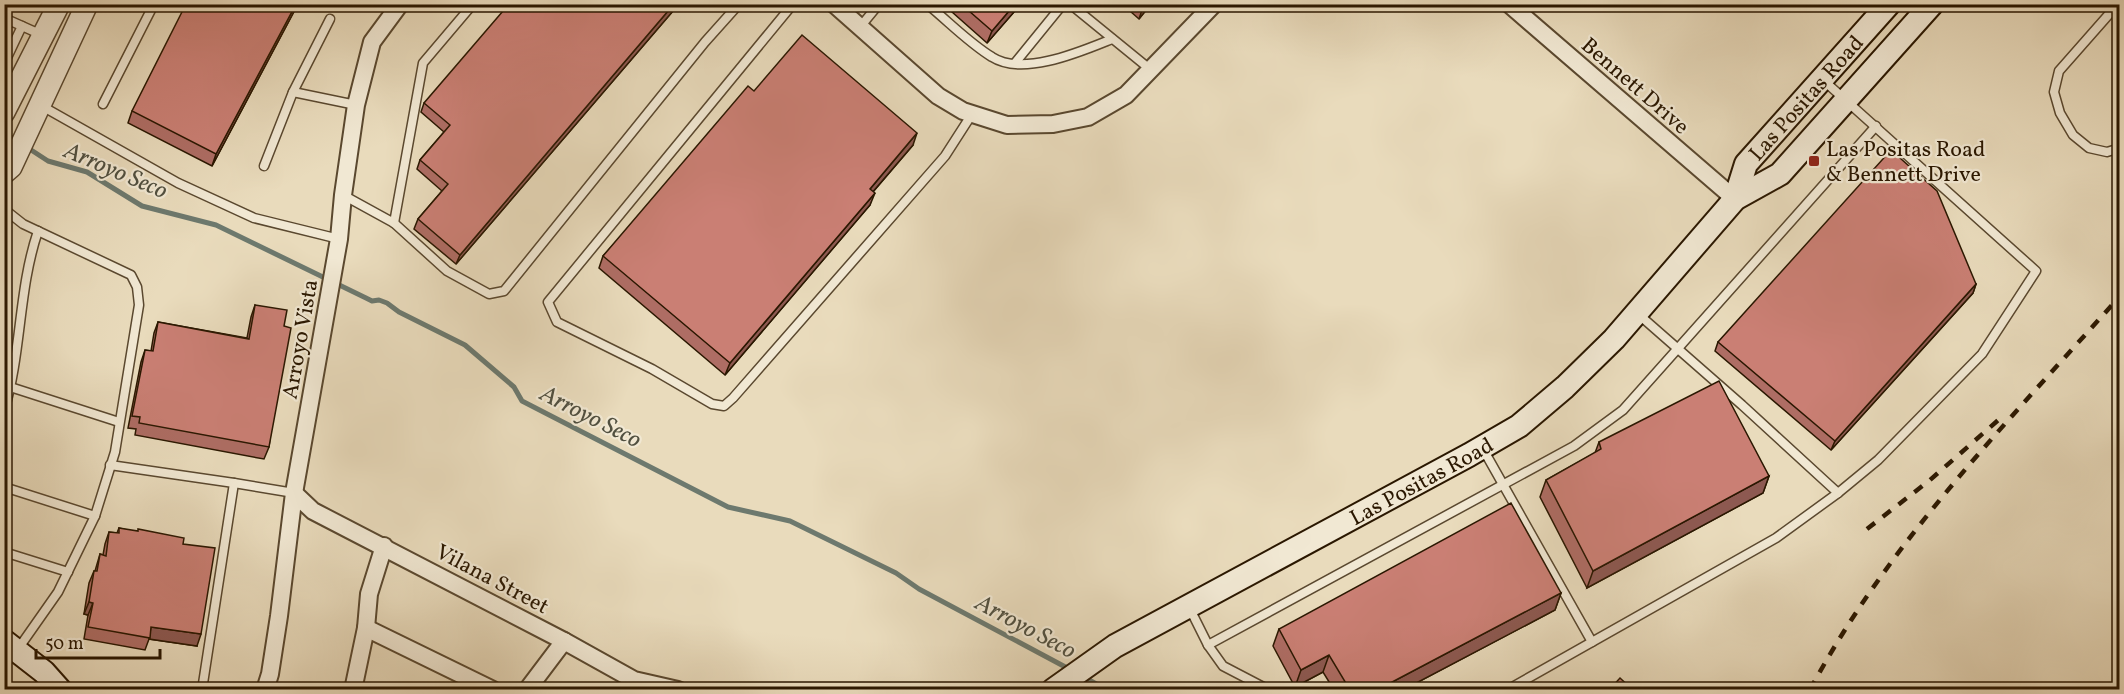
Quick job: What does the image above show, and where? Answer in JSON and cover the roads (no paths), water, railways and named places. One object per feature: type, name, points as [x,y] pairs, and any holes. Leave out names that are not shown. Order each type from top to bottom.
[{"type":"main road","name":"Las Positas Road","points":[[1735,199],[1746,164],[1889,4]]},
{"type":"main road","name":"Las Positas Road","points":[[1053,690],[1115,646],[1519,426],[1565,387],[1614,339],[1735,199],[1780,174],[1932,4]]},
{"type":"main road","points":[[11,646],[44,672],[60,690]]},
{"type":"street","points":[[7,107],[59,4]]},
{"type":"street","points":[[8,170],[87,4]]},
{"type":"street","name":"Arroyo Vista","points":[[265,690],[270,674],[279,616],[294,493],[339,239],[356,105],[372,42],[400,4]]},
{"type":"street","points":[[834,4],[938,96],[963,111],[1007,125],[1053,124],[1088,117],[1126,95],[1214,4]]},
{"type":"street","name":"Bennett Drive","points":[[1509,4],[1735,199]]},
{"type":"street","name":"Vilana Street","points":[[294,493],[313,511],[564,641],[630,685],[678,690]]},
{"type":"street","points":[[353,690],[366,628],[369,594],[384,546]]},
{"type":"street","points":[[366,628],[493,690]]},
{"type":"street","points":[[527,690],[564,641]]},
{"type":"lane","points":[[103,104],[154,4]]},
{"type":"lane","points":[[394,224],[423,63],[473,4]]},
{"type":"lane","points":[[343,195],[394,224],[447,271],[489,294],[504,291],[705,42],[739,4]]},
{"type":"lane","points":[[794,4],[548,302],[557,322],[652,369],[712,404],[724,406],[734,398],[945,156],[972,114]]},
{"type":"lane","points":[[860,27],[879,4]]},
{"type":"lane","points":[[927,4],[994,59],[1015,63],[1063,59],[1112,39]]},
{"type":"lane","points":[[1015,63],[1063,4]]},
{"type":"lane","points":[[1070,4],[1150,70]]},
{"type":"lane","points":[[2118,4],[2059,71],[2054,92],[2060,113],[2073,135],[2089,148],[2107,152],[2120,148]]},
{"type":"lane","points":[[4,18],[43,35]]},
{"type":"lane","points":[[264,166],[293,92],[330,19]]},
{"type":"lane","points":[[4,64],[22,26]]},
{"type":"lane","points":[[1507,690],[1776,538],[1838,493],[1878,460],[1982,354],[2036,271],[1822,79]]},
{"type":"lane","points":[[293,92],[356,105]]},
{"type":"lane","points":[[38,108],[178,183],[254,218],[339,239]]},
{"type":"lane","points":[[1208,645],[1574,446],[1623,410],[1876,126]]},
{"type":"lane","points":[[4,209],[23,224],[131,275],[137,286],[139,305],[111,465],[95,516],[58,592],[11,646]]},
{"type":"lane","points":[[4,411],[28,259],[38,231]]},
{"type":"lane","points":[[1636,313],[1742,405],[1838,493]]},
{"type":"lane","points":[[8,386],[119,422]]},
{"type":"lane","points":[[1483,447],[1592,642]]},
{"type":"lane","points":[[111,465],[294,493]]},
{"type":"lane","points":[[202,690],[234,483]]},
{"type":"lane","points":[[4,487],[95,516]]},
{"type":"lane","points":[[4,552],[68,572]]},
{"type":"lane","points":[[1189,606],[1208,645],[1223,666],[1269,690]]},
{"type":"waterway","name":"Arroyo Seco","points":[[4,133],[17,141]]},
{"type":"waterway","name":"Arroyo Seco","points":[[25,146],[48,161],[87,172],[142,206],[216,225],[372,301],[379,300],[387,303],[399,312],[465,345],[514,387],[522,401],[728,507],[790,521],[896,573],[919,589],[1071,670]]},
{"type":"waterway","name":"Arroyo Seco","points":[[1082,676],[1107,690]]},
{"type":"railway","points":[[1810,690],[1841,635],[1876,583],[1914,533],[1994,436],[2120,296]]},
{"type":"railway","points":[[1867,529],[1930,480],[2004,415]]},
{"type":"railway","points":[[2116,690],[2120,687]]},
{"type":"place","name":"Las Positas Road & Bennett Drive","points":[[1814,161]]}]
